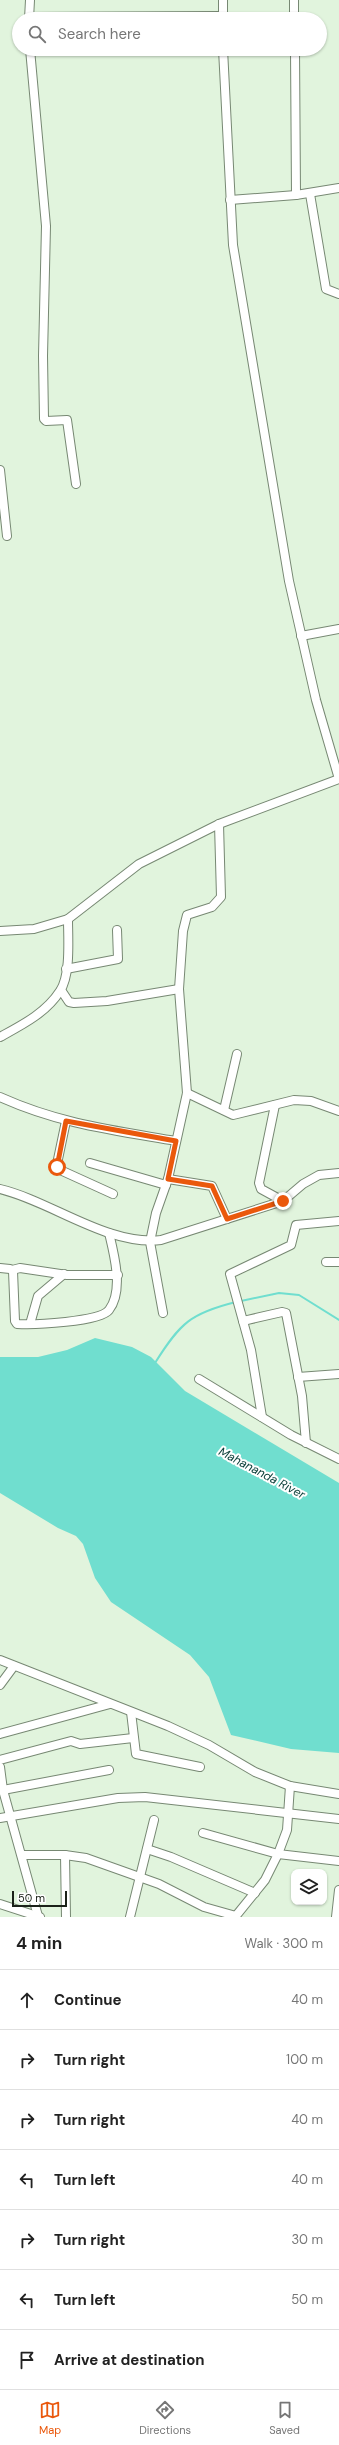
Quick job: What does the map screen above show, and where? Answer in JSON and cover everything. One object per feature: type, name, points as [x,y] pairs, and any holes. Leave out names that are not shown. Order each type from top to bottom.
[{"type":"street","points":[[29,12],[30,0]]},
{"type":"street","points":[[223,0],[223,12]]},
{"type":"street","points":[[294,0],[294,12]]},
{"type":"street","points":[[31,56],[46,226],[43,356],[44,419],[46,421],[67,420],[76,484]]},
{"type":"street","points":[[0,931],[34,929],[68,919],[139,864],[219,824],[339,779],[316,700],[289,581],[234,253],[223,56]]},
{"type":"street","points":[[295,56],[296,195]]},
{"type":"street","points":[[230,200],[310,194],[339,188]]},
{"type":"street","points":[[310,194],[327,290],[339,294]]},
{"type":"street","points":[[0,470],[3,517],[7,536]]},
{"type":"street","points":[[301,636],[339,629]]},
{"type":"street","points":[[163,1313],[150,1242],[167,1182],[187,1093],[179,990],[185,917],[190,913],[212,907],[221,897],[219,824]]},
{"type":"street","points":[[0,1037],[30,1020],[61,990],[66,969],[68,919]]},
{"type":"street","points":[[66,969],[118,959],[117,930]]},
{"type":"street","points":[[61,990],[69,1002],[74,1003],[108,1000],[179,990]]},
{"type":"street","points":[[224,1110],[237,1054]]},
{"type":"street","points":[[187,1093],[224,1110],[238,1114],[294,1100],[304,1100],[339,1110]]},
{"type":"street","points":[[0,1097],[66,1121],[176,1141]]},
{"type":"street","points":[[275,1105],[259,1183],[261,1189],[283,1201]]},
{"type":"street","points":[[66,1121],[57,1164],[58,1170],[113,1194]]},
{"type":"street","points":[[90,1163],[167,1182],[212,1186],[227,1219]]},
{"type":"street","points":[[0,1189],[32,1199],[109,1233],[150,1242],[161,1240],[283,1201],[303,1184],[319,1175],[339,1173]]},
{"type":"street","points":[[262,1418],[251,1350],[233,1290],[230,1273],[292,1245],[295,1225],[339,1221]]},
{"type":"street","points":[[12,1270],[15,1322],[30,1324],[65,1323],[107,1313],[112,1306],[118,1275],[109,1233]]},
{"type":"street","points":[[326,1262],[339,1262]]},
{"type":"street","points":[[0,1268],[12,1270],[20,1268],[64,1274],[118,1275]]},
{"type":"street","points":[[30,1324],[38,1296],[64,1274]]},
{"type":"street","points":[[243,1320],[285,1312],[298,1377],[306,1443]]},
{"type":"street","points":[[298,1377],[339,1374]]},
{"type":"street","points":[[200,1379],[262,1418],[306,1443],[339,1459]]},
{"type":"street","points":[[0,1660],[174,1729],[209,1745],[255,1772],[290,1786],[339,1794]]},
{"type":"street","points":[[0,1685],[14,1666]]},
{"type":"street","points":[[0,1734],[110,1704]]},
{"type":"street","points":[[131,1712],[133,1738],[135,1752],[137,1754],[200,1767]]},
{"type":"street","points":[[0,1760],[71,1741],[80,1744],[133,1738]]},
{"type":"street","points":[[0,1767],[3,1790],[12,1816],[39,1917]]},
{"type":"street","points":[[3,1790],[109,1770]]},
{"type":"street","points":[[22,1855],[65,1854],[86,1858],[141,1876],[190,1901],[235,1916],[266,1880],[278,1854],[287,1830],[286,1815],[290,1786]]},
{"type":"street","points":[[0,1818],[105,1800],[145,1797],[286,1815],[339,1819]]},
{"type":"street","points":[[130,1917],[154,1820]]},
{"type":"street","points":[[203,1833],[278,1854],[339,1862]]},
{"type":"street","points":[[147,1849],[171,1857],[255,1893]]},
{"type":"street","points":[[65,1854],[66,1917]]},
{"type":"street","points":[[336,1917],[339,1890]]},
{"type":"street","points":[[0,1904],[39,1917]]},
{"type":"water","name":"Mahananda River","points":[[95,1338],[132,1347],[151,1357],[185,1391],[339,1483],[339,1753],[291,1749],[231,1735],[209,1677],[190,1655],[111,1602],[95,1578],[83,1544],[76,1536],[58,1528],[0,1493],[0,1357],[38,1357],[67,1350]]},
{"type":"waterway","points":[[241,1301],[279,1293],[299,1295],[339,1320]]},
{"type":"waterway","points":[[155,1363],[172,1338],[188,1322],[208,1311],[236,1302]]},
{"type":"route","points":[[57,1167],[66,1121],[81,1125],[176,1141],[168,1179],[213,1186],[227,1219],[283,1201]]}]
